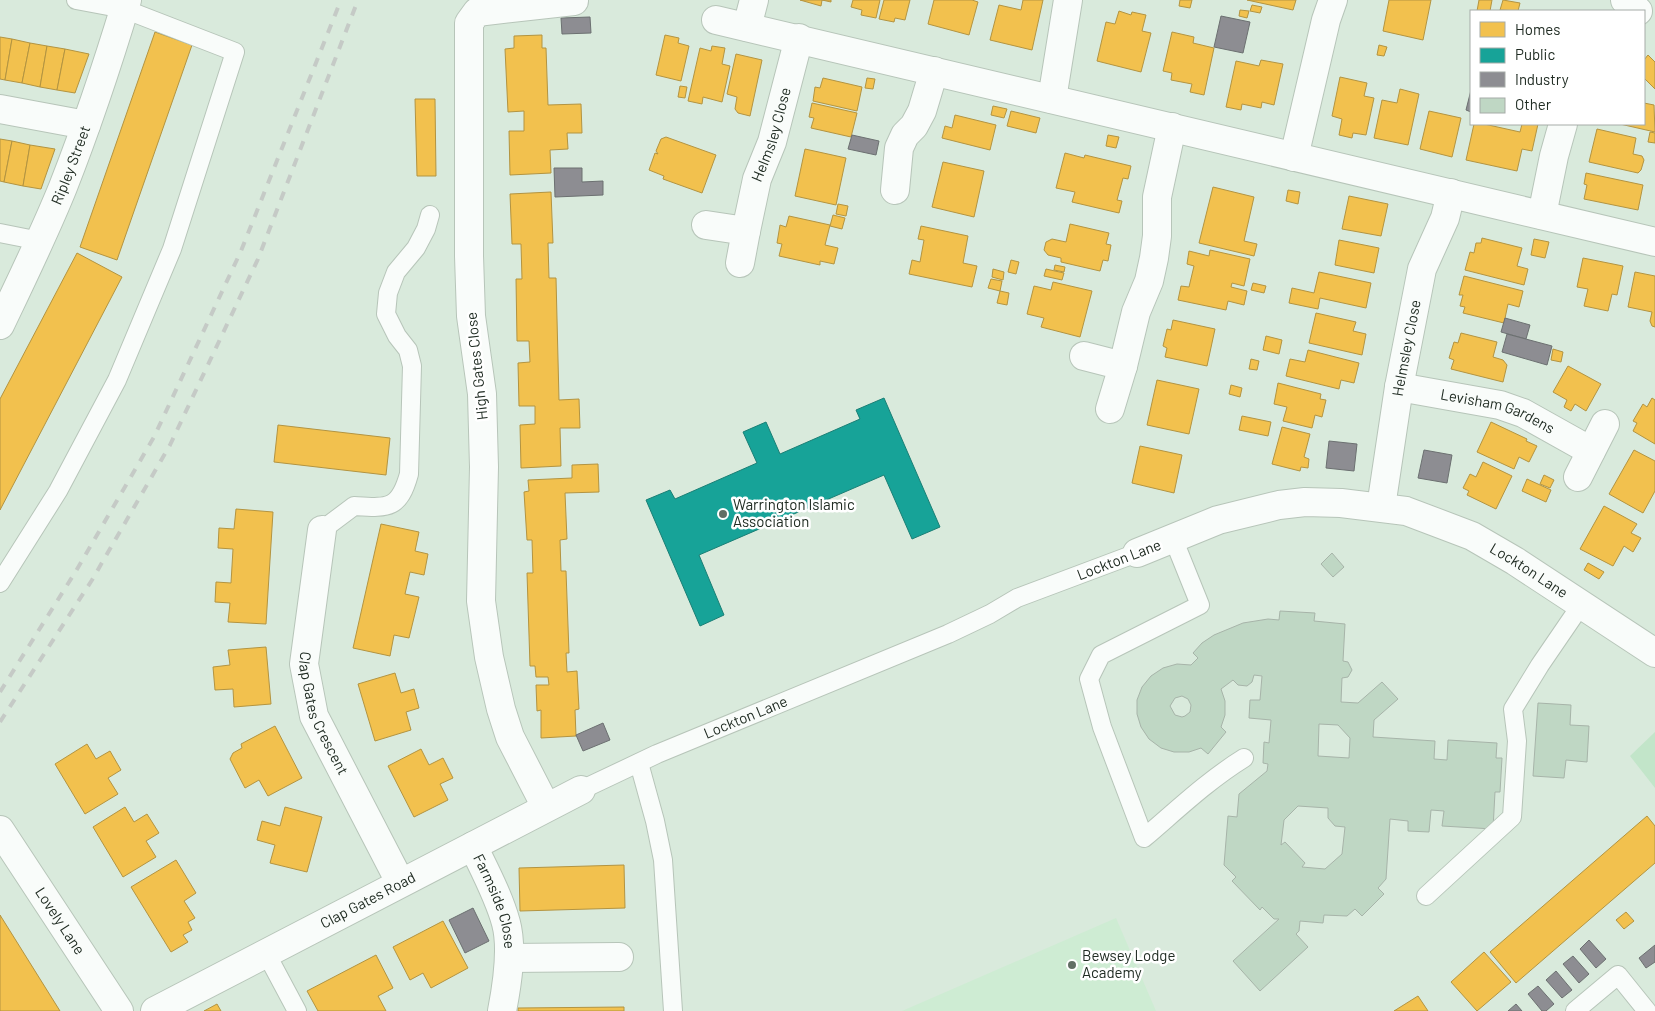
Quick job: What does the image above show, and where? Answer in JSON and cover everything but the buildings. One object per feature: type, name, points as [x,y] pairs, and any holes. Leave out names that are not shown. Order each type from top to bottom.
[{"type":"street","points":[[747,26],[754,0]]},
{"type":"street","points":[[1052,99],[1068,0]]},
{"type":"street","points":[[1294,157],[1332,0]]},
{"type":"street","name":"High Gates Close","points":[[546,808],[510,737],[501,709],[489,657],[481,602],[484,467],[482,394],[471,316],[469,256],[469,23],[476,6],[574,1]]},
{"type":"street","name":"Ripley Street","points":[[0,325],[40,241],[63,186],[86,125],[126,5]]},
{"type":"street","points":[[716,20],[799,38],[1655,242]]},
{"type":"street","name":"Helmsley Close","points":[[740,263],[757,180],[772,142],[799,38]]},
{"type":"street","points":[[895,190],[900,148],[905,135],[914,126],[922,112],[934,71]]},
{"type":"street","points":[[0,110],[86,125]]},
{"type":"street","points":[[1542,215],[1563,125]]},
{"type":"street","points":[[1110,409],[1136,312],[1149,281],[1157,236],[1157,197],[1172,127]]},
{"type":"street","name":"Helmsley Close","points":[[1381,507],[1399,387],[1422,269],[1445,218],[1451,193]]},
{"type":"street","points":[[706,225],[746,231]]},
{"type":"street","points":[[1084,356],[1123,366]]},
{"type":"street","name":"Levisham Gardens","points":[[1399,387],[1500,405],[1523,413],[1592,451]]},
{"type":"street","points":[[1578,477],[1605,424]]},
{"type":"street","name":"Lockton Lane","points":[[1137,553],[1218,520],[1279,505],[1305,502],[1381,507],[1406,511],[1472,536],[1515,561],[1655,653]]},
{"type":"street","name":"Clap Gates Crescent","points":[[322,530],[304,664],[314,716],[400,882]]},
{"type":"street","name":"Clap Gates Road","points":[[155,1011],[400,882],[581,790]]},
{"type":"street","name":"Lovely Lane","points":[[0,830],[119,1011]]},
{"type":"street","name":"Farmside Close","points":[[473,846],[506,924],[509,958],[502,1011]]},
{"type":"street","name":"Farmside Close","points":[[509,958],[619,957]]},
{"type":"lane","points":[[0,583],[58,491],[116,380],[172,249],[235,52],[126,5],[76,0]]},
{"type":"lane","points":[[322,530],[354,506],[384,507],[395,502],[404,490],[409,474],[412,366],[408,350],[397,336],[386,314],[388,293],[396,272],[416,248],[426,229],[430,215]]},
{"type":"lane","points":[[0,233],[40,241]]},
{"type":"lane","points":[[1173,538],[1200,605],[1101,655],[1088,680],[1102,727],[1144,838],[1199,790],[1244,758]]},
{"type":"lane","name":"Lockton Lane","points":[[581,790],[639,763],[948,634],[990,614],[1017,598],[1137,553]]},
{"type":"lane","points":[[1426,896],[1512,817],[1517,741],[1513,709],[1540,665],[1581,606]]},
{"type":"lane","points":[[639,763],[655,821],[663,860],[673,1011]]},
{"type":"lane","points":[[266,953],[296,1011]]},
{"type":"lane","points":[[1576,1011],[1618,975],[1647,1011]]},
{"type":"shaded area","points":[[1655,732],[1655,788],[1630,756]]},
{"type":"shaded area","name":"Bewsey Lodge Academy","points":[[1116,918],[1156,1011],[902,1011]]},
{"type":"railway","points":[[0,692],[76,571],[154,437],[241,251],[341,0]]},
{"type":"railway","points":[[0,722],[92,580],[170,445],[258,259],[358,0]]},
{"type":"place","name":"Warrington Islamic Association","points":[[723,514]]},
{"type":"place","name":"Bewsey Lodge Academy","points":[[1072,965]]}]
